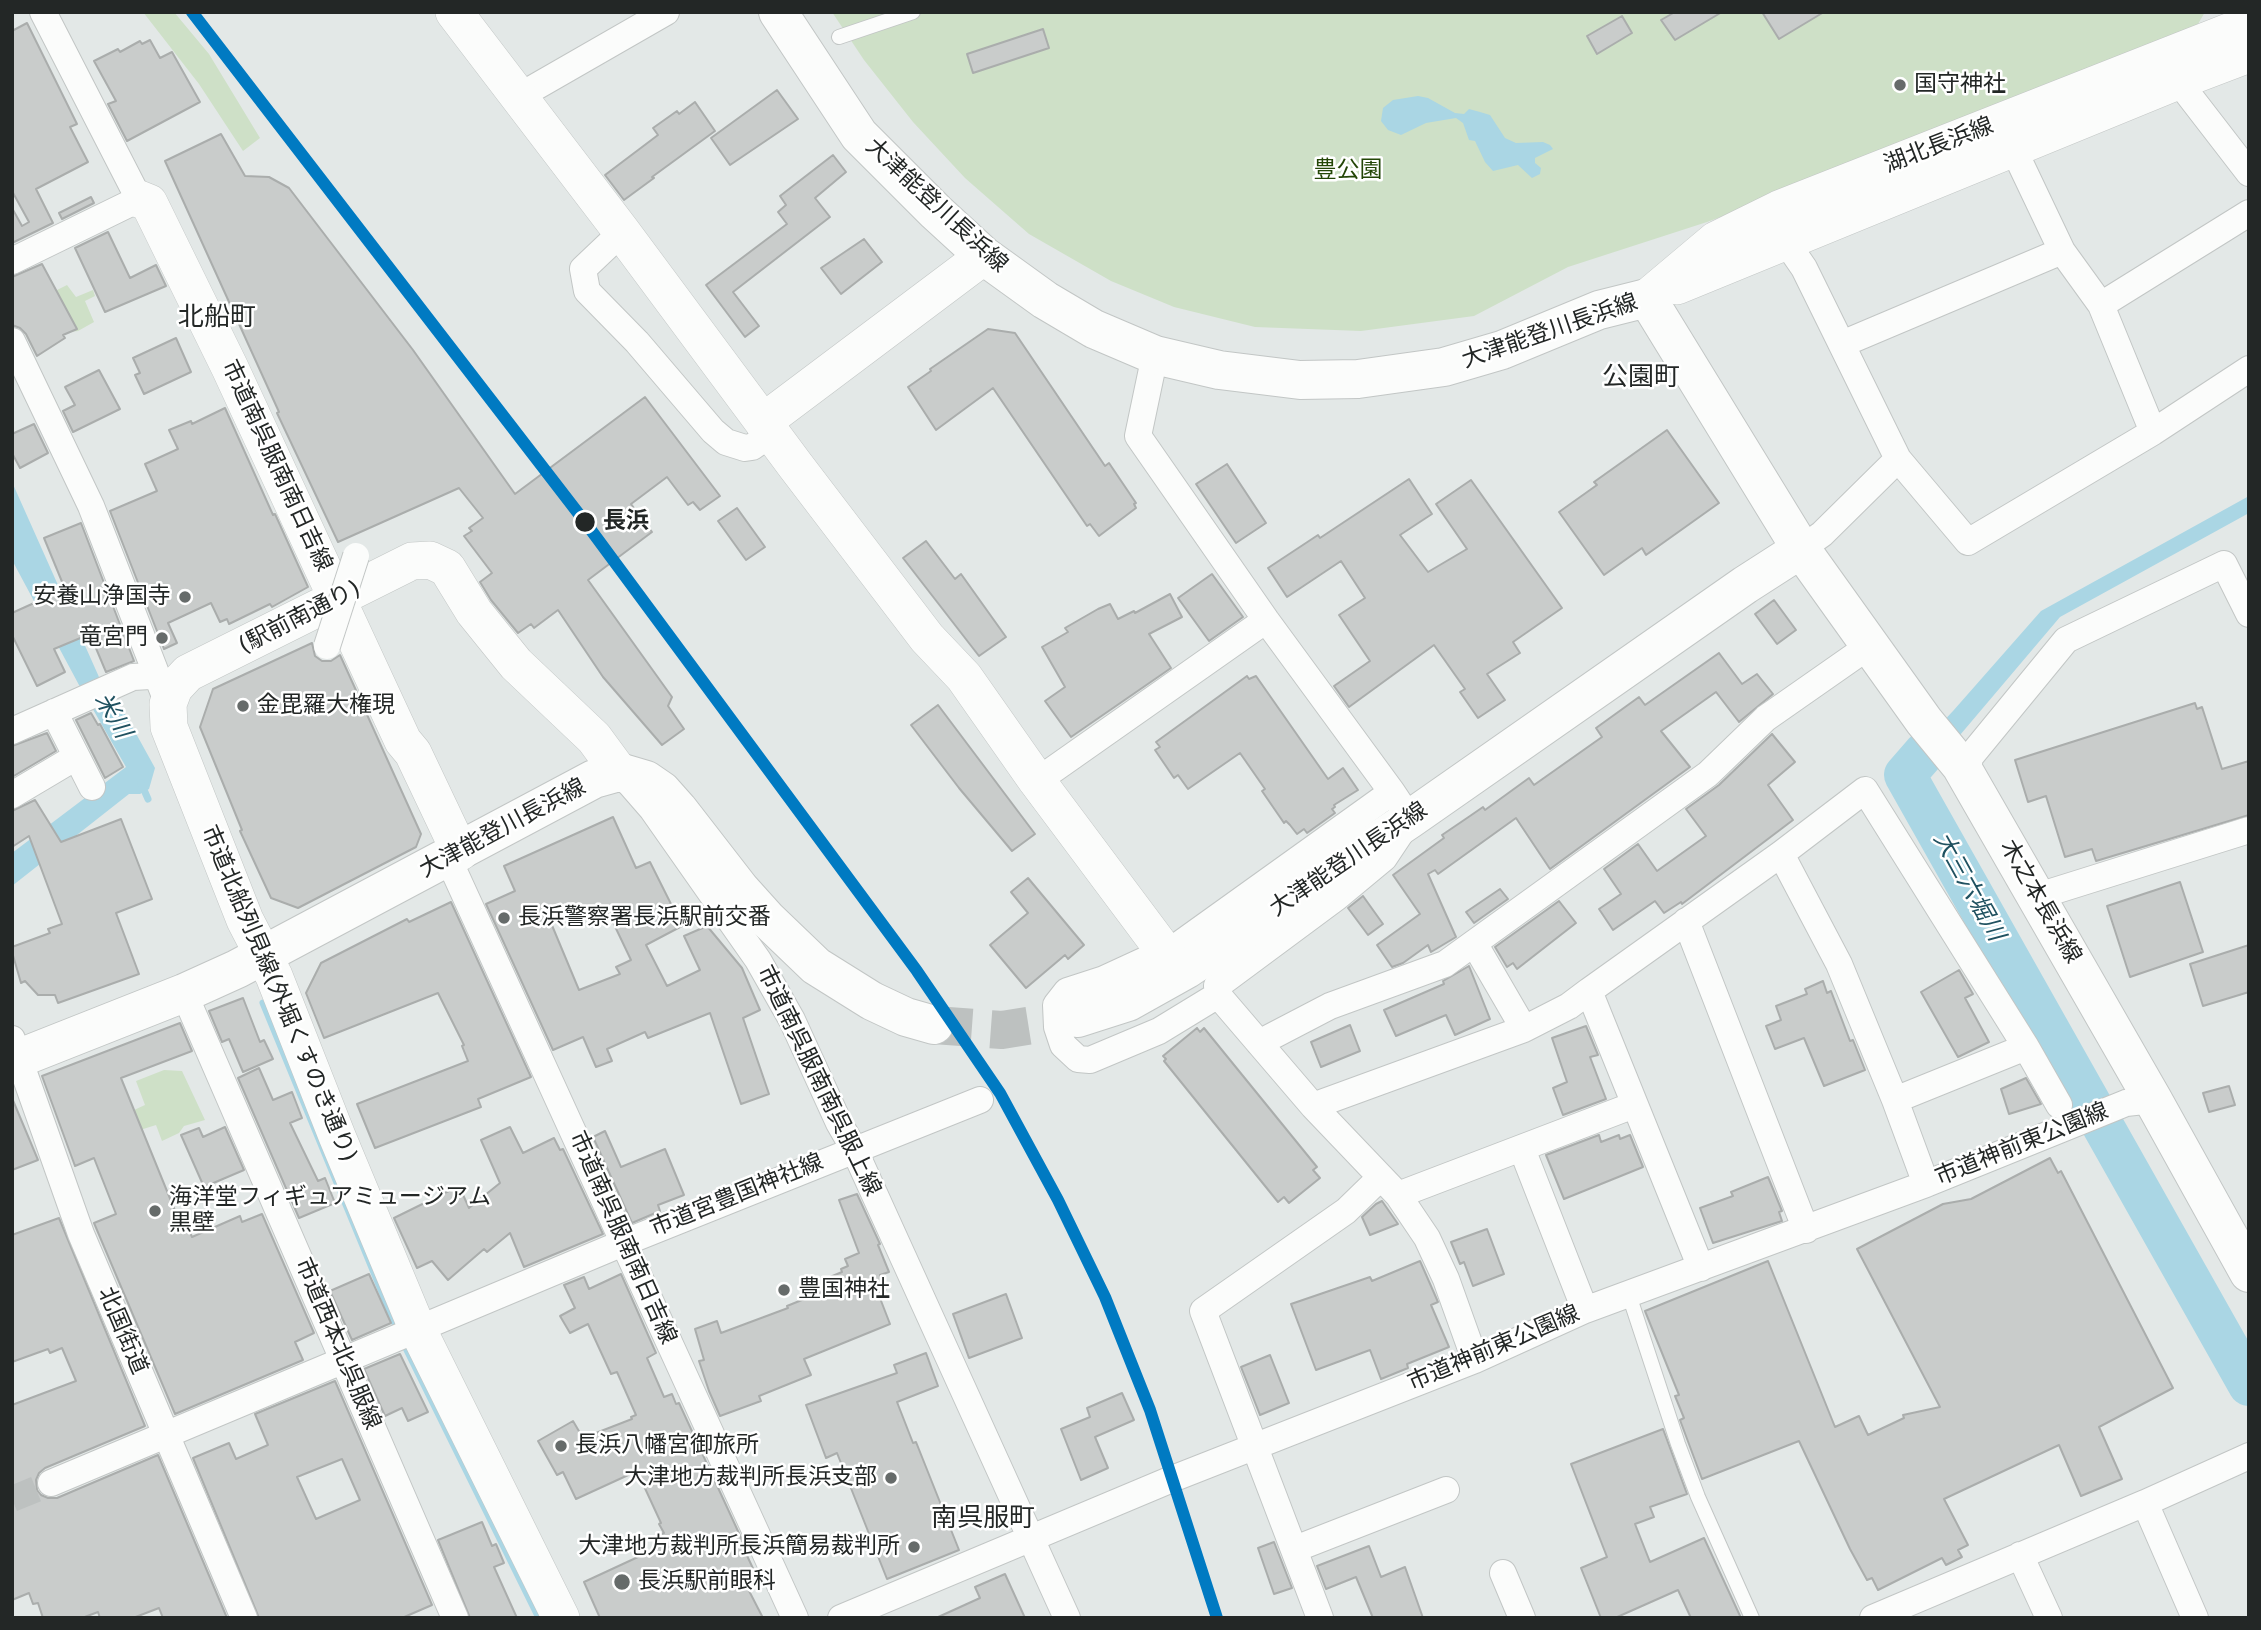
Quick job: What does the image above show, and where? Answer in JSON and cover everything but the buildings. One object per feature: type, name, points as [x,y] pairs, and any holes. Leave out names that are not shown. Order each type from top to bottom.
[{"type":"main road","name":"大津能登川長浜線","points":[[778,12],[859,135],[984,256],[1045,300],[1094,329],[1154,355],[1232,372],[1300,380],[1358,379],[1444,367],[1502,350],[1599,310],[1647,298],[1801,550],[1401,806],[1187,969],[1128,1002],[1079,1018]]},
{"type":"main road","name":"木之本長浜線","points":[[1801,550],[1924,721],[1964,770],[2154,1100],[2249,1273]]},
{"type":"main road","name":"大津能登川長浜線","points":[[14,1053],[184,993],[264,955],[594,779],[619,772]]},
{"type":"main road","points":[[619,772],[646,780],[662,791],[749,899],[816,966],[872,1000],[906,1017],[934,1026]]},
{"type":"street","name":"市道南呉服南南日吉線","points":[[43,12],[139,199],[149,203],[230,368],[403,741],[413,753],[454,855],[624,1243],[795,1618]]},
{"type":"street","points":[[454,12],[928,639],[960,671],[1037,781],[1164,951]]},
{"type":"street","points":[[518,97],[666,12]]},
{"type":"street","name":"湖北長浜線","points":[[1647,298],[1716,240],[1779,209],[2249,24]]},
{"type":"street","name":"湖北長浜線","points":[[1647,298],[2178,80],[2249,54]]},
{"type":"street","points":[[2178,80],[2249,173]]},
{"type":"street","points":[[2013,148],[2063,251],[2101,305],[2153,432]]},
{"type":"street","points":[[12,261],[139,199]]},
{"type":"street","points":[[2101,305],[2249,213]]},
{"type":"street","points":[[622,232],[583,268],[587,290],[637,342],[713,431],[726,442],[745,448],[752,447],[768,428],[984,256]]},
{"type":"street","points":[[1786,242],[1804,268],[1898,459],[1968,542],[2153,432],[2249,369]]},
{"type":"street","points":[[1842,344],[2063,251]]},
{"type":"street","points":[[12,341],[91,506],[172,686]]},
{"type":"street","points":[[1154,355],[1138,436],[1266,620],[1401,806]]},
{"type":"street","points":[[1801,550],[1822,534],[1898,459]]},
{"type":"street","points":[[327,646],[356,556]]},
{"type":"street","name":"市道南呉服南南呉服上線","points":[[412,561],[430,560],[447,568],[474,612],[516,664],[594,738],[619,772],[652,809],[758,960],[792,1020],[839,1123],[854,1149],[1067,1618]]},
{"type":"street","name":"(駅前南通り)","points":[[172,686],[412,561]]},
{"type":"street","points":[[1964,770],[1970,757],[2066,640],[2224,565],[2249,614]]},
{"type":"street","points":[[1037,781],[1266,620]]},
{"type":"street","points":[[1259,1043],[1330,1006],[1445,964],[1708,774],[1766,718],[1869,646]]},
{"type":"street","points":[[12,731],[139,675],[150,676],[172,686]]},
{"type":"street","name":"市道北船列見線(外堀くすのき通り)","points":[[172,686],[167,715],[171,732],[245,920],[274,976],[337,1136],[406,1333],[561,1618]]},
{"type":"street","points":[[54,712],[92,788]]},
{"type":"street","points":[[12,795],[76,757]]},
{"type":"street","points":[[1313,1106],[1524,1029],[1569,1006],[1782,854],[1865,790],[2026,1047],[2059,1105]]},
{"type":"street","points":[[1218,995],[1159,1031],[1090,1060],[1077,1059],[1063,1045],[1057,1027],[1056,1005],[1067,991],[1104,979],[1180,944],[1401,806]]},
{"type":"street","points":[[1401,806],[1384,858],[1337,897],[1217,985],[1218,995],[1313,1106],[1389,1186],[1427,1238],[1446,1279],[1475,1360]]},
{"type":"street","points":[[2041,903],[2051,892],[2249,830]]},
{"type":"street","points":[[1782,854],[1839,964],[1926,1184]]},
{"type":"street","points":[[1686,921],[1806,1230]]},
{"type":"street","points":[[1474,943],[1524,1029]]},
{"type":"street","points":[[1589,991],[1701,1268]]},
{"type":"street","name":"市道西本北呉服線","points":[[184,993],[455,1618]]},
{"type":"street","points":[[1895,1100],[2026,1047]]},
{"type":"street","name":"北国街道","points":[[14,1053],[81,1234],[244,1618]]},
{"type":"street","name":"市道宮豊国神社線","points":[[51,1483],[624,1243],[980,1100]]},
{"type":"street","name":"市道神前東公園線","points":[[841,1618],[1171,1479],[1475,1360],[1585,1310],[1806,1230],[2126,1103],[2154,1100]]},
{"type":"street","points":[[1321,1618],[1203,1311],[1346,1211],[1389,1186],[1521,1149],[1633,1105]]},
{"type":"street","points":[[1521,1149],[1585,1310]]},
{"type":"street","points":[[1873,1618],[2249,1457]]},
{"type":"street","points":[[1295,1549],[1446,1490]]},
{"type":"street","points":[[2145,1503],[2195,1618]]},
{"type":"street","points":[[2020,1555],[2049,1618]]},
{"type":"street","points":[[1503,1573],[1522,1618]]},
{"type":"lane","points":[[839,37],[913,12]]},
{"type":"lane","points":[[1629,1295],[1678,1444],[1752,1618]]},
{"type":"green space","points":[[143,12],[174,12],[209,54],[260,138],[243,151],[199,84]]},
{"type":"green space","name":"豊公園","points":[[832,12],[2205,12],[2191,36],[1834,175],[1707,222],[1568,267],[1474,316],[1361,331],[1255,327],[1174,307],[1111,281],[1029,234],[965,178],[913,122],[864,60]]},
{"type":"green space","points":[[67,285],[76,297],[93,290],[95,296],[85,301],[94,322],[78,331],[70,332],[47,295]]},
{"type":"green space","points":[[164,1070],[182,1071],[205,1120],[184,1126],[179,1133],[162,1141],[156,1125],[121,1136],[134,1110],[145,1105],[136,1081]]},
{"type":"water","points":[[1418,96],[1428,98],[1455,113],[1464,114],[1469,109],[1490,115],[1505,138],[1516,143],[1543,142],[1553,149],[1535,158],[1535,163],[1541,168],[1540,174],[1532,178],[1518,165],[1493,171],[1485,162],[1475,141],[1469,140],[1463,123],[1456,118],[1426,123],[1401,135],[1388,130],[1381,121],[1383,108],[1393,100]]},
{"type":"water","name":"米川","points":[[12,482],[99,677],[123,710],[155,768],[149,789],[140,794],[129,794],[12,886],[12,853],[126,767],[12,560]]},
{"type":"water","points":[[2249,496],[2249,513],[2060,617],[1927,774],[1926,788],[1909,806],[1889,779],[2041,611]]},
{"type":"waterway","name":"大三六堀川","points":[[1925,752],[1905,775],[2249,1385]]},
{"type":"waterway","points":[[141,783],[148,799]]},
{"type":"waterway","points":[[263,1003],[398,1331]]},
{"type":"waterway","points":[[403,1342],[539,1618]]},
{"type":"tunnel","points":[[934,1025],[1002,1030],[1078,1018]]},
{"type":"tunnel","points":[[12,1499],[51,1483]]},
{"type":"transit line","points":[[192,12],[585,522],[917,971],[1000,1093],[1058,1200],[1105,1297],[1150,1410],[1217,1618]]},
{"type":"place","name":"国守神社","points":[[1900,85]]},
{"type":"place","name":"長浜","points":[[585,522]]},
{"type":"place","name":"安養山浄国寺","points":[[185,597]]},
{"type":"place","name":"竜宮門","points":[[162,638]]},
{"type":"place","name":"金毘羅大権現","points":[[243,706]]},
{"type":"place","name":"長浜警察署長浜駅前交番","points":[[504,918]]},
{"type":"place","name":"海洋堂フィギュアミュージアム 黒壁","points":[[155,1211]]},
{"type":"place","name":"豊国神社","points":[[784,1290]]},
{"type":"place","name":"長浜八幡宮御旅所","points":[[561,1446]]},
{"type":"place","name":"大津地方裁判所長浜支部","points":[[891,1478]]},
{"type":"place","name":"大津地方裁判所長浜簡易裁判所","points":[[914,1547]]},
{"type":"place","name":"長浜駅前眼科","points":[[622,1582]]},
{"type":"district","name":"北船町","points":[[217,318]]},
{"type":"district","name":"公園町","points":[[1641,378]]},
{"type":"district","name":"南呉服町","points":[[983,1519]]}]
